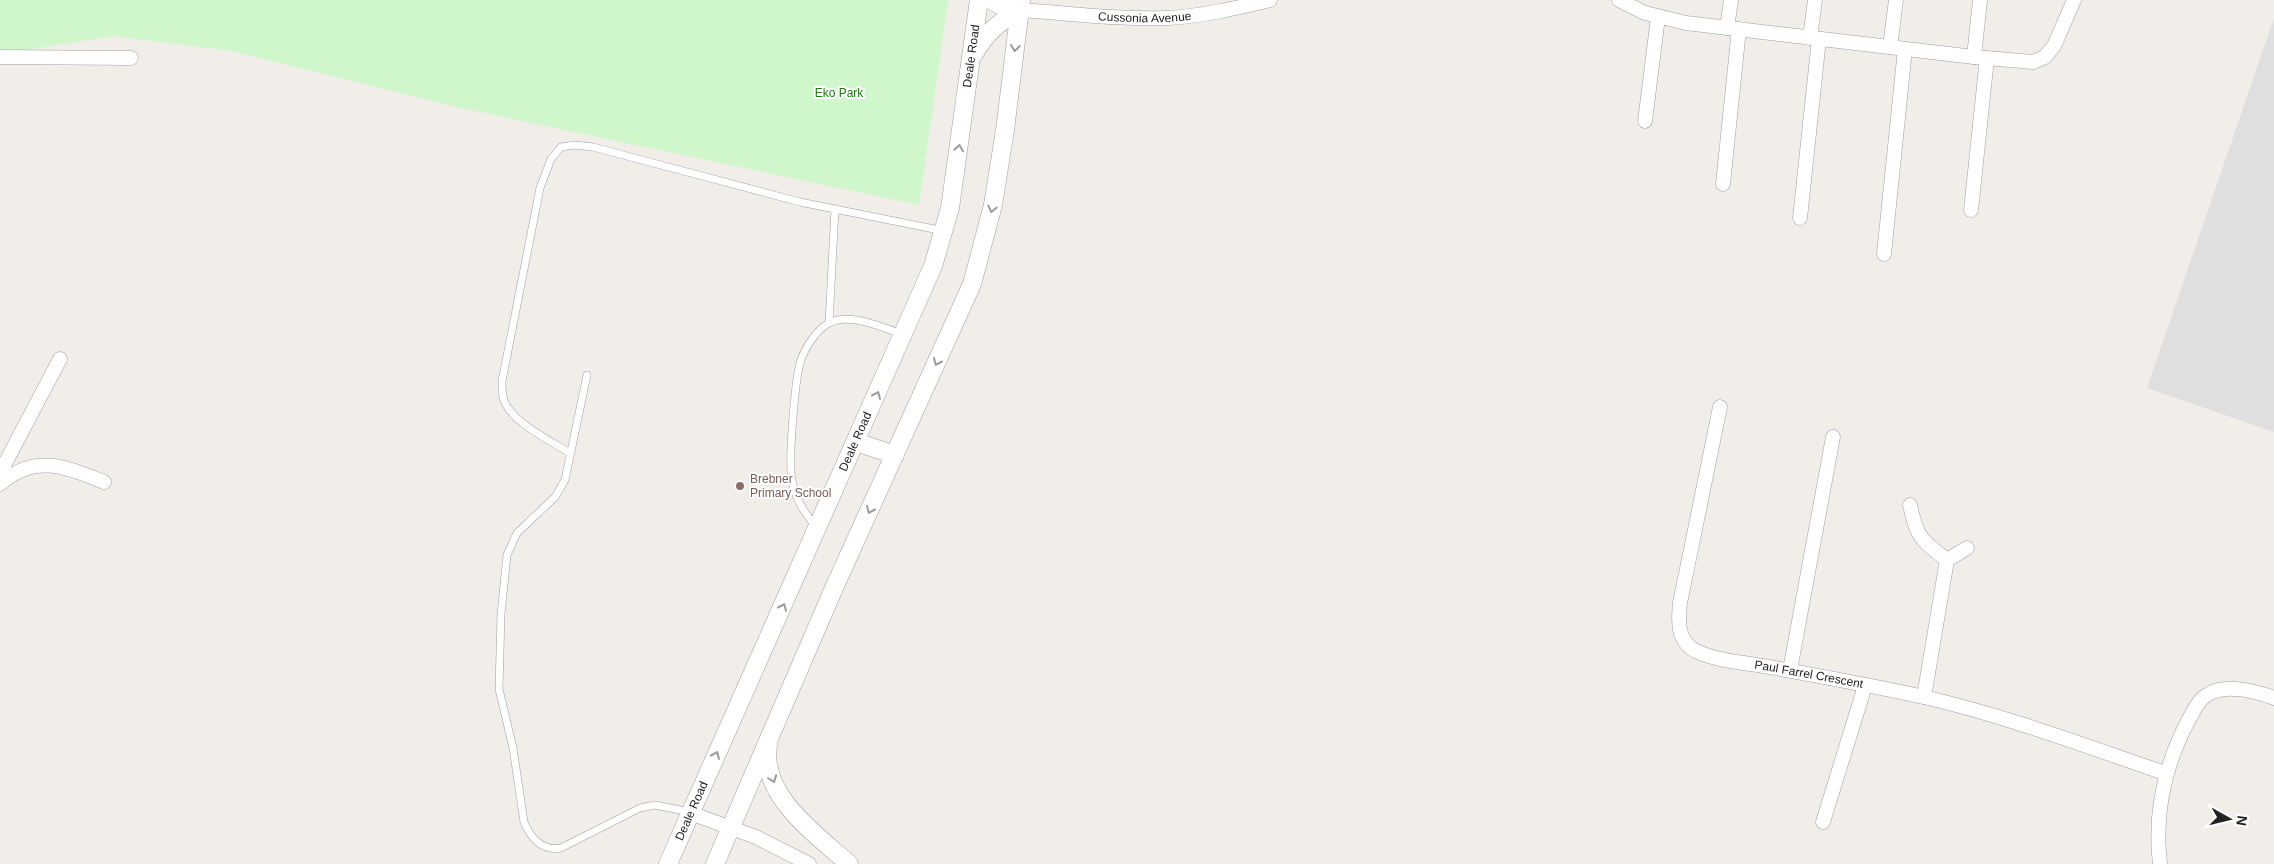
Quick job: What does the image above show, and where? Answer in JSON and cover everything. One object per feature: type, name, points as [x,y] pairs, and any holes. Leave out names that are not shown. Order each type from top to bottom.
[{"type":"street","name":"Deale Road","points":[[668,864],[933,266],[945,231],[950,208],[979,0]]},
{"type":"street","points":[[991,0],[1002,6],[1020,5]]},
{"type":"street","name":"Cussonia Avenue","points":[[1020,5],[1125,17],[1168,18],[1210,13],[1270,0]]},
{"type":"street","points":[[1619,0],[1686,23],[1980,58],[2033,62],[2045,57],[2054,46],[2074,0]]},
{"type":"street","points":[[1723,184],[1733,29],[1731,0]]},
{"type":"street","points":[[1800,218],[1814,38],[1815,0]]},
{"type":"street","points":[[1890,47],[1896,0]]},
{"type":"street","points":[[1971,210],[1980,58],[1980,0]]},
{"type":"street","points":[[971,60],[986,35],[1020,5]]},
{"type":"street","points":[[715,864],[793,683],[972,284],[984,243],[1005,130],[1020,5]]},
{"type":"street","points":[[1645,121],[1650,10]]},
{"type":"street","points":[[1884,254],[1905,49]]},
{"type":"street","points":[[0,57],[131,58]]},
{"type":"street","points":[[0,473],[60,359]]},
{"type":"street","name":"Paul Farrel Crescent","points":[[1720,407],[1680,603],[1678,620],[1680,633],[1685,644],[1697,652],[1924,697],[1998,718],[2166,773]]},
{"type":"street","points":[[1790,670],[1833,437]]},
{"type":"street","points":[[856,442],[895,456]]},
{"type":"street","points":[[0,484],[11,474],[28,468],[50,465],[64,466],[104,482]]},
{"type":"street","points":[[1910,505],[1915,528],[1920,538],[1947,560]]},
{"type":"street","points":[[1924,697],[1947,560],[1967,548]]},
{"type":"street","points":[[793,683],[769,743],[768,764],[772,779],[780,795],[795,815],[849,864]]},
{"type":"street","points":[[1823,822],[1865,686]]},
{"type":"street","points":[[2160,864],[2157,842],[2166,773],[2186,724],[2198,703],[2207,694],[2224,689],[2246,690],[2274,698]]},
{"type":"street","points":[[690,812],[756,837],[809,864]]},
{"type":"lane","points":[[570,453],[524,423],[509,410],[502,392],[502,381],[540,188],[556,151],[567,144],[593,148],[800,202],[945,231]]},
{"type":"lane","points":[[829,323],[836,209]]},
{"type":"lane","points":[[817,529],[799,504],[791,478],[792,444],[800,362],[812,340],[829,323],[846,320],[862,322],[904,335]]},
{"type":"lane","points":[[587,375],[565,480],[556,497],[517,533],[507,555],[501,614],[499,689],[513,748],[524,822],[528,833],[537,843],[555,849],[561,848],[640,808],[655,805],[690,812]]},
{"type":"shaded area","points":[[2274,18],[2274,432],[2147,388]]},
{"type":"green space","name":"Eko Park","points":[[0,0],[948,0],[919,205],[461,108],[231,51],[114,36],[0,54]]},
{"type":"place","name":"Brebner Primary School","points":[[740,486]]}]
